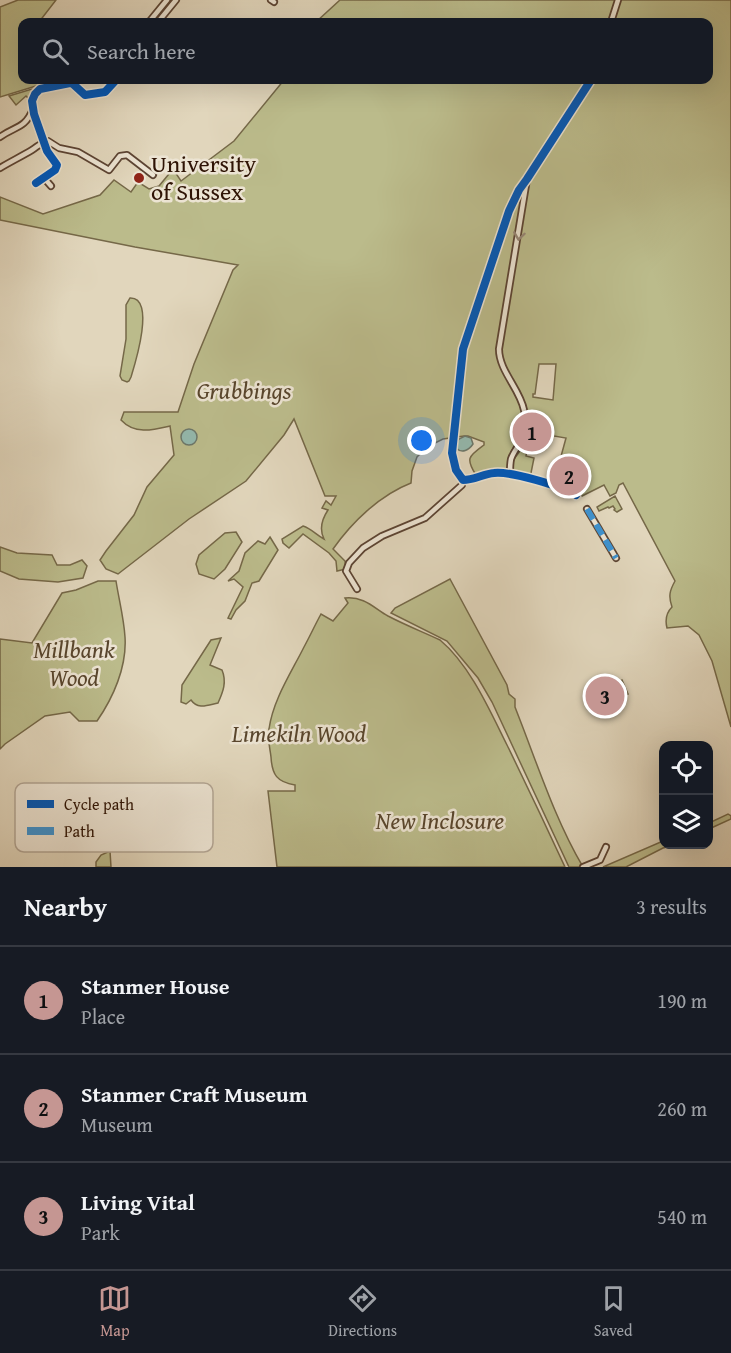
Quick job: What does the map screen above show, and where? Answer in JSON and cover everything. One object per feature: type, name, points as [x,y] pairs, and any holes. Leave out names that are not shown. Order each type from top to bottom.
[{"type":"street","points":[[152,18],[167,0]]},
{"type":"street","points":[[161,18],[176,0]]},
{"type":"street","points":[[612,18],[618,0]]},
{"type":"street","points":[[36,183],[55,170],[57,165],[49,154],[37,122],[33,109],[35,94],[40,89],[72,84],[84,94],[90,94],[105,92],[112,84]]},
{"type":"street","points":[[357,589],[346,571],[349,563],[358,553],[382,536],[425,518],[462,485],[452,453],[462,357],[507,218],[519,190],[588,84]]},
{"type":"street","points":[[0,137],[20,127],[28,120],[33,109]]},
{"type":"street","points":[[28,120],[37,122]]},
{"type":"street","points":[[0,168],[48,141],[59,148],[78,152],[109,170],[123,155],[128,155],[153,175]]},
{"type":"street","points":[[136,161],[140,156]]},
{"type":"street","points":[[44,178],[51,186]]},
{"type":"street","points":[[510,473],[512,457],[522,441],[524,411],[521,400],[501,361],[499,350],[527,179]]},
{"type":"street","points":[[462,480],[497,472],[510,473],[559,487],[576,495]]},
{"type":"street","points":[[587,509],[616,558]]},
{"type":"street","points":[[583,867],[600,860],[606,847]]},
{"type":"green space","points":[[18,0],[56,0],[42,18],[18,18],[18,84],[48,84],[0,97],[0,7]]},
{"type":"green space","name":"Grubbings","points":[[340,0],[731,0],[731,727],[712,661],[699,635],[688,626],[667,628],[666,617],[672,607],[670,593],[675,581],[623,483],[619,485],[616,493],[610,496],[604,485],[582,496],[575,485],[578,481],[572,478],[574,464],[560,460],[566,438],[548,435],[550,420],[530,416],[529,420],[521,419],[517,431],[519,438],[511,452],[507,470],[496,469],[476,475],[470,465],[470,458],[484,445],[484,442],[468,436],[443,439],[433,444],[417,457],[411,483],[388,495],[368,510],[333,549],[345,561],[346,569],[337,571],[336,561],[329,553],[303,534],[289,548],[283,543],[282,539],[303,526],[324,539],[322,524],[328,510],[322,508],[326,501],[331,505],[336,496],[325,496],[294,419],[284,435],[246,481],[189,519],[118,574],[106,569],[100,560],[134,515],[147,487],[174,455],[170,426],[138,430],[121,420],[124,412],[178,412],[194,364],[233,270],[238,265],[0,220],[0,197],[43,214],[100,195],[114,180],[131,192],[138,182],[149,189],[159,186],[173,169],[181,181],[234,141],[281,84],[713,84],[713,18],[320,18]],"holes":[[[539,364],[556,364],[553,400],[533,397]]]},
{"type":"green space","points":[[32,89],[34,91],[30,100],[26,96],[16,105],[9,96]]},
{"type":"green space","points":[[130,298],[138,301],[142,308],[143,319],[136,359],[131,377],[127,382],[120,376],[126,339],[126,305]]},
{"type":"green space","points":[[523,444],[528,444],[526,456],[534,458],[530,478],[513,471],[514,458]]},
{"type":"green space","points":[[615,496],[622,509],[617,512],[613,506],[599,511],[597,507]]},
{"type":"green space","points":[[236,532],[242,542],[225,569],[214,579],[199,574],[196,564],[199,555],[225,533]]},
{"type":"green space","points":[[270,537],[278,550],[259,581],[252,583],[245,601],[231,619],[228,618],[243,587],[234,579],[228,581],[239,571],[245,553],[258,541],[265,544]]},
{"type":"green space","name":"Millbank Wood","points":[[0,547],[17,553],[52,555],[57,565],[70,565],[82,560],[87,566],[83,578],[58,582],[19,579],[0,571]]},
{"type":"green space","points":[[450,579],[507,685],[509,694],[515,699],[515,707],[548,795],[583,867],[569,867],[492,702],[478,678],[447,641],[391,613],[395,608]]},
{"type":"green space","name":"Millbank Wood","points":[[98,581],[116,581],[125,637],[124,660],[118,682],[103,712],[97,721],[79,721],[70,712],[45,716],[0,749],[0,639],[32,643],[62,593]]},
{"type":"green space","points":[[345,598],[363,601],[388,616],[440,640],[461,662],[494,718],[565,867],[277,867],[268,791],[295,791],[295,785],[280,780],[274,773],[268,736],[271,718],[283,687],[321,614],[333,621],[348,603]]},
{"type":"green space","points":[[221,638],[210,665],[222,670],[223,674],[224,687],[218,703],[203,706],[191,700],[186,704],[181,702],[182,685],[211,640]]},
{"type":"green space","points":[[622,680],[628,694],[591,709],[584,698]]},
{"type":"green space","points":[[728,814],[731,816],[731,819],[713,827],[713,821]]},
{"type":"green space","points":[[659,843],[659,849],[661,849],[626,867],[603,867]]},
{"type":"green space","points":[[110,852],[111,867],[96,867],[96,862],[101,855]]},
{"type":"water","points":[[186,429],[192,429],[197,437],[195,443],[186,445],[181,440],[181,434]]},
{"type":"water","points":[[465,436],[471,438],[473,444],[461,451],[456,448],[456,443]]},
{"type":"marked path","points":[[587,509],[616,558]]},
{"type":"cycle path","points":[[36,183],[55,170],[57,165],[47,151],[34,114],[32,101],[40,89],[65,84]]},
{"type":"cycle path","points":[[73,84],[85,95],[105,92],[112,84]]},
{"type":"cycle path","points":[[576,495],[512,474],[494,473],[463,480],[456,470],[452,453],[463,349],[509,211],[519,190],[588,84]]},
{"type":"place","name":"University of Sussex","points":[[139,178]]},
{"type":"place","name":"Stanmer House","points":[[532,432]]},
{"type":"place","name":"Stanmer Craft Museum","points":[[569,476]]},
{"type":"place","name":"Living Vital","points":[[605,696]]},
{"type":"park label","name":"Limekiln Wood","points":[[299,734]]},
{"type":"park label","name":"New Inclosure","points":[[440,821]]}]
